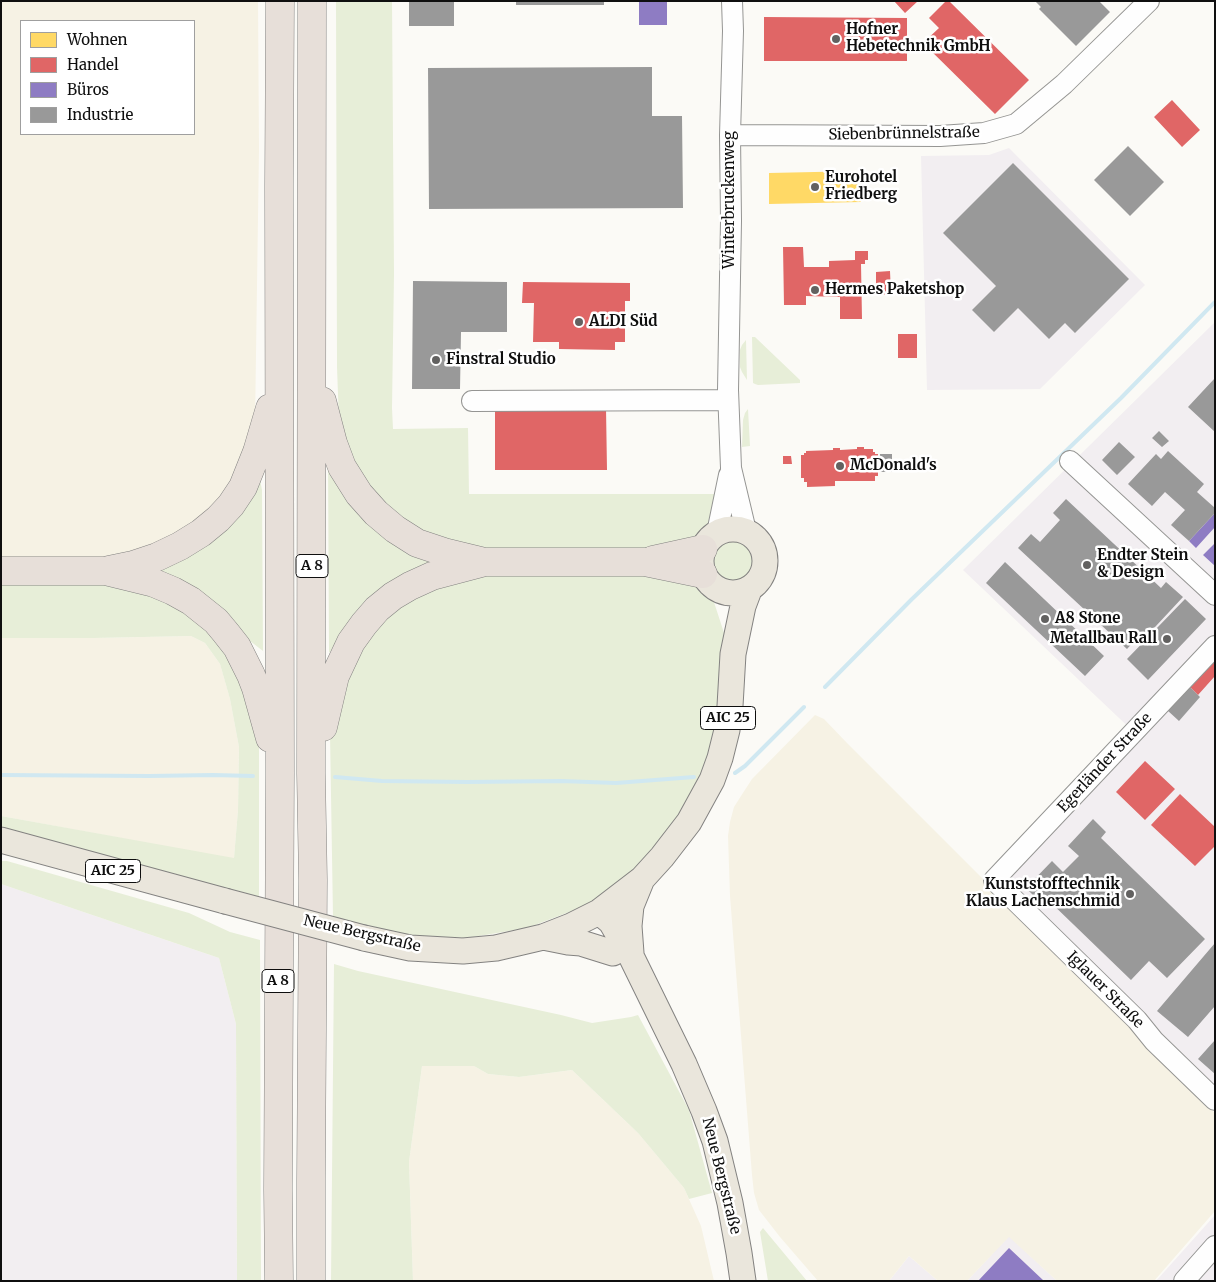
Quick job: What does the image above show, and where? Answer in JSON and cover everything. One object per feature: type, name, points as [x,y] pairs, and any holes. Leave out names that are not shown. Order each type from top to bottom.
[{"type":"highway","name":"A 8","points":[[279,1281],[280,1]]},
{"type":"highway","name":"A 8","points":[[311,1281],[313,890],[312,1]]},
{"type":"highway","points":[[312,360],[337,456],[350,481],[367,504],[386,522],[417,543],[485,562],[711,561]]},
{"type":"highway","points":[[1,571],[105,571],[157,557],[201,533],[218,519],[243,488],[258,452],[280,367]]},
{"type":"highway","points":[[312,773],[335,676],[351,642],[364,624],[377,609],[393,596],[410,586],[432,576],[485,562]]},
{"type":"highway","points":[[105,571],[147,581],[174,591],[204,610],[226,632],[237,647],[251,675],[280,773]]},
{"type":"main road","points":[[736,528],[746,531],[761,544],[765,554],[766,565],[763,575],[757,584],[749,590],[729,594],[711,561],[726,529],[736,528]]},
{"type":"main road","name":"Winterbruckenweg","points":[[711,561],[733,654]]},
{"type":"main road","name":"Winterbruckenweg","points":[[599,912],[642,879],[662,857],[690,822],[712,780],[727,730],[731,699],[733,654],[743,606],[749,590]]},
{"type":"main road","name":"Neue Bergstraße","points":[[1,840],[364,938],[410,948],[463,951],[496,948],[543,937],[599,912]]},
{"type":"main road","name":"AIC 25","points":[[622,954],[629,926],[631,906],[642,879]]},
{"type":"main road","name":"AIC 25","points":[[599,912],[599,930],[622,954]]},
{"type":"main road","name":"AIC 25","points":[[543,937],[581,943],[622,954]]},
{"type":"main road","name":"Neue Bergstraße","points":[[622,954],[662,1021],[688,1073],[715,1141],[733,1219],[743,1281]]},
{"type":"street","name":"Winterbruckenweg","points":[[732,1],[728,400],[731,468],[746,531]]},
{"type":"street","name":"Siebenbrünnelstraße","points":[[730,135],[940,136],[984,133],[1016,124],[1064,84],[1149,1]]},
{"type":"street","points":[[472,401],[728,400]]},
{"type":"street","points":[[1070,461],[1215,595]]},
{"type":"street","name":"Winterbruckenweg","points":[[711,561],[731,468]]},
{"type":"street","name":"Egerländer Straße","points":[[994,880],[1215,646]]},
{"type":"street","name":"Iglauer Straße","points":[[994,880],[1215,1100]]},
{"type":"street","points":[[1184,1281],[1215,1246]]},
{"type":"shaded area","points":[[1,1],[258,1],[259,149],[255,423],[238,484],[200,525],[144,551],[110,558],[1,558]]},
{"type":"shaded area","points":[[1009,148],[1145,285],[1040,389],[927,390],[921,156],[989,155]]},
{"type":"shaded area","points":[[1215,322],[1215,1088],[1002,880],[1138,736],[963,570]]},
{"type":"shaded area","points":[[191,636],[205,643],[220,664],[230,699],[239,747],[238,810],[234,859],[1,816],[1,638]]},
{"type":"shaded area","points":[[815,715],[824,719],[1075,971],[1189,1089],[1215,1113],[1215,1211],[1154,1281],[1057,1281],[1009,1237],[967,1281],[938,1281],[909,1256],[889,1281],[818,1281],[759,1210],[754,1193],[752,1175],[730,896],[728,836],[734,807],[752,779]]},
{"type":"shaded area","points":[[1,884],[219,958],[236,1024],[237,1281],[1,1281]]},
{"type":"shaded area","points":[[422,1066],[474,1066],[488,1074],[519,1077],[572,1070],[638,1133],[684,1188],[701,1226],[714,1281],[413,1281],[409,1162]]},
{"type":"shaded area","points":[[1215,1215],[1215,1281],[1156,1281]]},
{"type":"shaded area","points":[[1009,1236],[1057,1281],[967,1281]]},
{"type":"shaded area","points":[[909,1256],[938,1281],[889,1281]]},
{"type":"green space","points":[[336,1],[392,1],[393,429],[468,428],[469,494],[720,494],[713,525],[702,539],[648,553],[481,554],[432,542],[388,516],[348,464],[339,422],[337,367]]},
{"type":"green space","points":[[752,337],[755,337],[800,380],[800,383],[758,385],[753,383]]},
{"type":"green space","points":[[746,340],[747,380],[740,367],[740,350]]},
{"type":"green space","points":[[748,409],[750,446],[742,447],[743,420]]},
{"type":"green space","points":[[328,460],[445,563],[362,613],[329,653]]},
{"type":"green space","points":[[258,469],[262,490],[263,651],[241,634],[143,572]]},
{"type":"green space","points":[[730,539],[740,539],[752,546],[759,558],[759,568],[752,580],[740,587],[730,587],[722,583],[715,576],[711,568],[711,558],[715,550],[722,543]]},
{"type":"green space","points":[[648,572],[690,580],[712,596],[725,636],[715,743],[691,804],[645,863],[585,906],[527,928],[449,941],[402,934],[333,917],[330,733],[341,674],[399,599],[480,573]]},
{"type":"green space","points":[[1,580],[127,580],[163,592],[232,650],[259,734],[259,897],[1,829],[1,816],[234,858],[238,810],[239,747],[230,699],[220,664],[205,643],[191,636],[1,638]]},
{"type":"green space","points":[[1,861],[7,861],[189,913],[230,932],[260,940],[261,1281],[237,1281],[236,1024],[219,958],[1,884]]},
{"type":"green space","points":[[334,964],[592,1023],[638,1015],[689,1110],[712,1193],[689,1199],[684,1188],[638,1133],[572,1070],[519,1077],[488,1074],[474,1066],[422,1066],[409,1162],[413,1281],[331,1281]]},
{"type":"green space","points":[[763,1228],[807,1281],[768,1281],[760,1232]]},
{"type":"building: Wohnen","name":"Eurohotel Friedberg","points":[[860,171],[861,202],[769,204],[769,173]]},
{"type":"building: Handel","points":[[894,1],[918,1],[905,13]]},
{"type":"building: Handel","points":[[946,1],[949,1],[1029,80],[995,114],[923,43],[939,28],[929,18]]},
{"type":"building: Handel","name":"Hofner Hebetechnik GmbH","points":[[764,17],[907,18],[907,61],[764,61]]},
{"type":"building: Handel","points":[[1172,100],[1200,130],[1182,147],[1154,117]]},
{"type":"building: Handel","points":[[783,247],[803,247],[804,267],[829,267],[829,261],[855,260],[855,251],[868,251],[868,260],[865,260],[865,264],[861,264],[862,319],[840,319],[840,297],[806,296],[806,305],[784,305]]},
{"type":"building: Handel","points":[[890,271],[891,294],[876,295],[876,272]]},
{"type":"building: Handel","name":"ALDI Süd","points":[[523,282],[630,283],[630,301],[625,301],[625,342],[615,342],[615,350],[559,349],[559,342],[533,342],[534,303],[522,303]]},
{"type":"building: Handel","points":[[898,334],[917,334],[917,358],[898,358]]},
{"type":"building: Handel","points":[[495,408],[606,408],[607,470],[495,470]]},
{"type":"building: Handel","name":"McDonald's","points":[[857,447],[873,449],[875,454],[878,454],[878,476],[875,476],[875,481],[835,481],[835,486],[807,487],[807,482],[804,482],[804,478],[801,478],[801,455],[804,455],[806,451],[833,450],[833,448],[840,448],[840,450],[857,449]]},
{"type":"building: Handel","points":[[783,456],[791,456],[792,464],[783,464]]},
{"type":"building: Handel","points":[[1212,661],[1215,663],[1215,676],[1198,695],[1189,686]]},
{"type":"building: Handel","points":[[1145,761],[1175,789],[1145,820],[1116,792]]},
{"type":"building: Handel","points":[[1180,794],[1215,827],[1215,846],[1195,866],[1151,825]]},
{"type":"building: Büros","points":[[639,1],[667,1],[667,25],[639,25]]},
{"type":"building: Büros","points":[[1215,513],[1215,527],[1196,548],[1189,541]]},
{"type":"building: Büros","points":[[1215,543],[1215,566],[1203,555]]},
{"type":"building: Büros","points":[[1009,1248],[1044,1281],[978,1281]]},
{"type":"building: Industrie","points":[[409,1],[454,1],[454,26],[409,26]]},
{"type":"building: Industrie","points":[[516,1],[604,1],[604,5],[516,5]]},
{"type":"building: Industrie","points":[[1035,1],[1099,1],[1110,12],[1076,46],[1039,9],[1041,7]]},
{"type":"building: Industrie","points":[[652,67],[652,116],[682,116],[683,208],[429,209],[428,68]]},
{"type":"building: Industrie","points":[[1128,146],[1164,182],[1130,216],[1094,180]]},
{"type":"building: Industrie","points":[[1013,163],[1129,279],[1075,333],[1065,323],[1049,339],[1018,308],[994,332],[972,310],[996,286],[943,233]]},
{"type":"building: Industrie","name":"Finstral Studio","points":[[413,281],[507,282],[507,332],[461,332],[460,389],[412,389]]},
{"type":"building: Industrie","points":[[1215,378],[1215,432],[1188,407]]},
{"type":"building: Industrie","points":[[1159,431],[1169,441],[1162,447],[1152,438]]},
{"type":"building: Industrie","points":[[1119,442],[1135,457],[1117,475],[1102,460]]},
{"type":"building: Industrie","points":[[1168,451],[1204,484],[1197,492],[1215,508],[1215,513],[1189,541],[1171,525],[1185,510],[1165,492],[1152,506],[1128,484],[1156,454],[1161,459]]},
{"type":"building: Industrie","points":[[880,454],[892,454],[892,472],[879,472]]},
{"type":"building: Industrie","name":"Endter Stein & Design","points":[[1066,499],[1161,588],[1166,582],[1183,597],[1142,641],[1138,637],[1127,649],[1018,548],[1031,534],[1040,542],[1060,520],[1053,513]]},
{"type":"building: Industrie","name":"A8 Stone","points":[[1005,562],[1104,656],[1085,676],[986,583]]},
{"type":"building: Industrie","name":"Metallbau Rall","points":[[1185,599],[1206,619],[1148,680],[1127,659]]},
{"type":"building: Industrie","points":[[1189,686],[1200,697],[1179,721],[1167,710]]},
{"type":"building: Industrie","points":[[1093,819],[1106,832],[1101,838],[1205,939],[1167,978],[1149,961],[1131,980],[1045,897],[1040,902],[1026,888],[1052,861],[1063,872],[1079,856],[1068,846]]},
{"type":"building: Industrie","points":[[1215,943],[1215,1006],[1188,1037],[1157,1011]]},
{"type":"building: Industrie","points":[[1215,1040],[1215,1074],[1198,1059]]},
{"type":"waterway","points":[[825,687],[911,600],[1121,398],[1215,302]]},
{"type":"waterway","points":[[735,773],[745,766],[804,707]]},
{"type":"waterway","points":[[1,775],[253,776]]},
{"type":"waterway","points":[[335,777],[382,781],[561,781],[616,783],[694,777]]},
{"type":"place","name":"Hofner Hebetechnik GmbH","points":[[836,39]]},
{"type":"place","name":"Eurohotel Friedberg","points":[[815,187]]},
{"type":"place","name":"Hermes Paketshop","points":[[815,290]]},
{"type":"place","name":"ALDI Süd","points":[[579,322]]},
{"type":"place","name":"Finstral Studio","points":[[436,360]]},
{"type":"place","name":"McDonald's","points":[[840,466]]},
{"type":"place","name":"Endter Stein & Design","points":[[1087,565]]},
{"type":"place","name":"A8 Stone","points":[[1045,619]]},
{"type":"place","name":"Metallbau Rall","points":[[1167,639]]},
{"type":"place","name":"Kunststofftechnik Klaus Lachenschmid","points":[[1130,894]]}]
